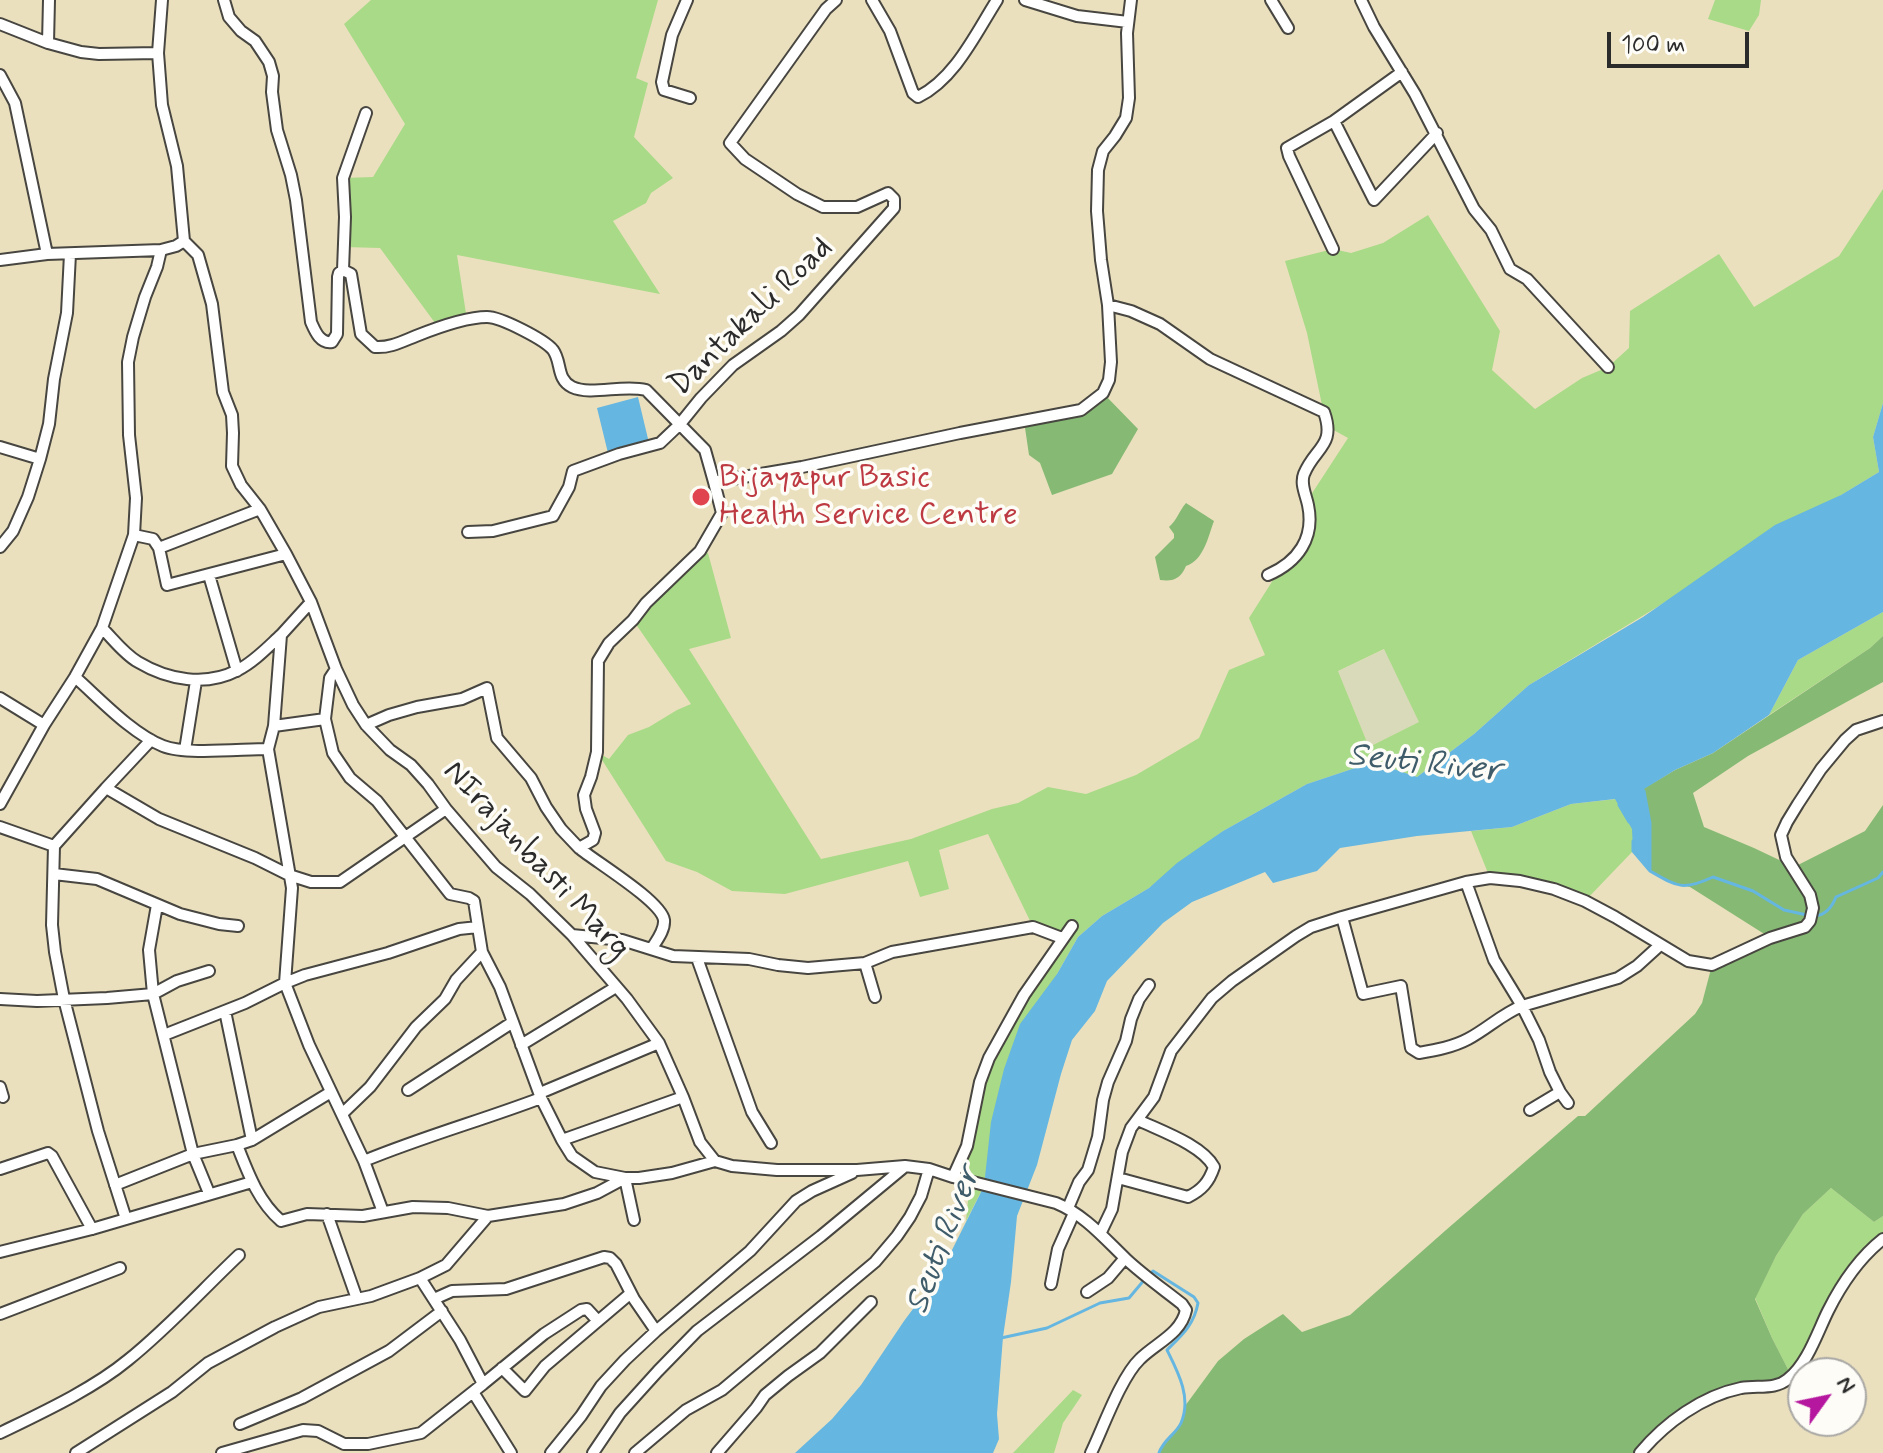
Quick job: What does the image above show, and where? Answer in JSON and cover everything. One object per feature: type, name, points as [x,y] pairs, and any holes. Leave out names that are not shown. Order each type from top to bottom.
[{"type":"street","points":[[48,43],[49,0]]},
{"type":"street","points":[[0,260],[47,254],[161,250],[184,241],[177,166],[162,105],[158,53],[162,0]]},
{"type":"street","points":[[224,0],[229,17],[255,41],[269,62],[277,130],[296,200],[311,322],[316,333],[327,343],[332,342],[337,334],[338,277],[343,270],[343,178],[366,113]]},
{"type":"street","points":[[687,0],[672,35],[662,82],[664,90],[690,98]]},
{"type":"street","name":"Dantakali Road","points":[[680,424],[733,365],[799,315],[894,208],[894,199],[888,193],[857,207],[823,207],[797,194],[745,159],[730,143],[826,9],[836,0]]},
{"type":"street","points":[[872,0],[890,31],[913,93],[918,97],[931,91],[958,60],[997,0]]},
{"type":"street","points":[[1025,0],[1077,16],[1128,22]]},
{"type":"street","points":[[714,482],[1081,410],[1103,393],[1109,380],[1111,362],[1097,211],[1098,170],[1103,151],[1126,118],[1129,98],[1127,33],[1131,0]]},
{"type":"street","points":[[1271,0],[1288,28]]},
{"type":"street","points":[[1361,0],[1437,133],[1474,209],[1491,230],[1510,269],[1527,279],[1608,367]]},
{"type":"street","points":[[0,24],[81,52],[158,53]]},
{"type":"street","points":[[1333,249],[1287,148],[1334,121],[1402,72]]},
{"type":"street","points":[[0,75],[15,103],[47,254]]},
{"type":"street","points":[[1334,121],[1374,200],[1437,133]]},
{"type":"street","name":"NIrajanbasti Marg","points":[[184,241],[198,255],[212,304],[223,392],[232,415],[232,466],[241,485],[260,509],[311,602],[353,705],[366,725],[428,784],[496,867],[530,894],[572,935],[639,1015],[659,1043],[700,1142],[715,1161]]},
{"type":"street","points":[[0,804],[102,628],[134,535],[136,498],[129,435],[128,362],[161,250]]},
{"type":"street","points":[[0,547],[13,531],[28,497],[49,424],[67,313],[70,254]]},
{"type":"street","points":[[343,270],[351,274],[361,334],[375,347],[389,348],[438,327],[489,317],[506,321],[551,347],[563,379],[573,387],[585,390],[633,387],[646,390],[705,450],[722,513],[700,551],[646,603],[609,643],[598,661],[597,752],[584,795],[595,833],[593,840],[579,848]]},
{"type":"street","points":[[1108,305],[1160,324],[1210,359],[1324,412],[1330,428],[1325,442],[1302,477],[1310,517],[1302,548],[1295,558],[1268,575]]},
{"type":"street","points":[[468,532],[493,531],[553,516],[569,487],[573,471],[660,443],[680,424]]},
{"type":"street","points":[[0,447],[40,459]]},
{"type":"street","points":[[159,548],[260,509]]},
{"type":"street","points":[[134,535],[153,539],[159,548],[167,585],[286,554]]},
{"type":"street","points":[[209,575],[237,671]]},
{"type":"street","points":[[102,628],[135,661],[156,671],[196,681],[237,671],[256,658],[311,602]]},
{"type":"street","points":[[281,635],[274,726],[268,749],[292,888],[285,983],[309,1045],[364,1161],[383,1212]]},
{"type":"street","points":[[336,669],[330,678],[325,719],[333,753],[350,778],[377,801],[450,894],[474,901],[482,952],[500,987],[541,1095],[572,1156],[595,1172],[625,1178],[672,1173],[715,1161],[732,1166],[777,1170],[857,1170],[905,1166],[929,1169],[1056,1203],[1071,1211],[1101,1232],[1125,1258],[1182,1304],[1186,1310],[1184,1318],[1176,1331],[1138,1360],[1091,1453]]},
{"type":"street","points":[[75,677],[122,719],[165,747],[185,750],[268,749]]},
{"type":"street","points":[[185,750],[196,681]]},
{"type":"street","points":[[366,725],[417,707],[462,699],[487,688],[497,738],[531,778],[561,829],[596,862],[640,891],[664,918],[663,928],[652,948]]},
{"type":"street","points":[[0,698],[44,725]]},
{"type":"street","points":[[274,726],[325,719]]},
{"type":"street","points":[[1101,1232],[1112,1209],[1122,1152],[1131,1128],[1154,1097],[1171,1051],[1212,998],[1296,936],[1311,927],[1342,917],[1490,878],[1554,889],[1585,901],[1688,961],[1712,965],[1770,938],[1805,927],[1810,921],[1813,908],[1810,895],[1786,857],[1781,835],[1814,781],[1845,740],[1856,730],[1883,721]]},
{"type":"street","points":[[126,1219],[98,1131],[64,999],[52,925],[54,846],[151,740]]},
{"type":"street","points":[[106,788],[159,819],[311,882],[340,882],[446,809]]},
{"type":"street","points":[[0,827],[54,846]]},
{"type":"street","points":[[54,874],[97,879],[180,914],[238,926]]},
{"type":"street","points":[[1466,882],[1494,960],[1522,1006],[1550,1072],[1568,1103]]},
{"type":"street","points":[[157,905],[149,950],[153,994],[193,1154],[209,1193]]},
{"type":"street","points":[[1342,917],[1363,994],[1401,986],[1411,1048],[1419,1053],[1443,1049],[1469,1039],[1509,1011],[1522,1006],[1618,978],[1659,946]]},
{"type":"street","points":[[953,1177],[967,1146],[980,1082],[989,1058],[1024,995],[1072,926]]},
{"type":"street","points":[[164,1035],[305,975],[388,953],[459,929],[478,927]]},
{"type":"street","points":[[572,935],[622,940],[673,956],[749,959],[808,968],[865,963],[892,952],[1033,927],[1062,938]]},
{"type":"street","points":[[342,1114],[370,1087],[416,1027],[445,999],[456,980],[482,952]]},
{"type":"street","points":[[697,958],[752,1112],[771,1143]]},
{"type":"street","points":[[865,963],[875,997]]},
{"type":"street","points":[[0,999],[37,1001],[153,994],[177,981],[209,971]]},
{"type":"street","points":[[1051,1284],[1058,1249],[1079,1182],[1088,1170],[1098,1137],[1108,1082],[1126,1041],[1139,999],[1149,985]]},
{"type":"street","points":[[521,1045],[616,987]]},
{"type":"street","points":[[225,1011],[252,1140]]},
{"type":"street","points":[[408,1090],[513,1022]]},
{"type":"street","points":[[364,1161],[491,1117],[659,1043]]},
{"type":"street","points":[[115,1185],[193,1154],[252,1140],[331,1092]]},
{"type":"street","points":[[1530,1110],[1560,1092]]},
{"type":"street","points":[[562,1140],[683,1097]]},
{"type":"street","points":[[1118,1178],[1188,1197],[1200,1191],[1214,1167],[1209,1157],[1138,1120]]},
{"type":"street","points":[[237,1145],[268,1210],[281,1221],[307,1214],[363,1216],[413,1207],[448,1208],[488,1216],[564,1204],[597,1193],[625,1178]]},
{"type":"street","points":[[0,1169],[48,1153],[92,1229]]},
{"type":"street","points":[[593,1453],[620,1413],[697,1331],[821,1236],[905,1166]]},
{"type":"street","points":[[635,1453],[686,1410],[722,1390],[875,1262],[910,1217],[921,1196],[929,1169]]},
{"type":"street","points":[[551,1453],[601,1386],[625,1360],[750,1251],[796,1201],[857,1170]]},
{"type":"street","points":[[625,1178],[634,1220]]},
{"type":"street","points":[[0,1252],[92,1229],[252,1182]]},
{"type":"street","points":[[327,1214],[357,1299]]},
{"type":"street","points":[[76,1453],[172,1392],[208,1363],[261,1334],[319,1307],[357,1299],[420,1278],[446,1265],[488,1216]]},
{"type":"street","points":[[1640,1453],[1670,1423],[1694,1407],[1742,1388],[1779,1386],[1792,1377],[1805,1358],[1841,1286],[1857,1263],[1883,1239]]},
{"type":"street","points":[[0,1433],[83,1389],[126,1362],[173,1321],[239,1255]]},
{"type":"street","points":[[434,1299],[452,1291],[506,1289],[604,1257],[616,1264],[656,1331]]},
{"type":"street","points":[[1087,1292],[1108,1278],[1125,1258]]},
{"type":"street","points":[[0,1314],[120,1268]]},
{"type":"street","points":[[420,1278],[460,1340],[483,1384]]},
{"type":"street","points":[[502,1368],[525,1391],[545,1366],[631,1293]]},
{"type":"street","points":[[717,1453],[765,1395],[820,1353],[871,1302]]},
{"type":"street","points":[[222,1453],[303,1430],[318,1431],[344,1444],[368,1444],[421,1433],[544,1334],[581,1310],[587,1309],[598,1321]]},
{"type":"street","points":[[240,1424],[302,1398],[389,1351],[442,1311]]},
{"type":"street","points":[[473,1392],[511,1453]]},
{"type":"shaded area","points":[[1385,649],[1420,722],[1369,747],[1338,671]]},
{"type":"green space","points":[[371,0],[658,0],[636,78],[648,83],[634,137],[673,178],[651,193],[646,203],[613,221],[660,294],[457,255],[467,320],[438,327],[380,248],[344,247],[343,178],[373,177],[405,124],[344,24]]},
{"type":"green space","points":[[1715,0],[1761,0],[1759,15],[1749,31],[1708,19]]},
{"type":"green space","points":[[1883,189],[1883,403],[1873,437],[1879,472],[1529,685],[1474,734],[1417,777],[1373,762],[1307,784],[1223,831],[1149,888],[1102,916],[1078,937],[1057,974],[984,1186],[966,1221],[970,1181],[953,1177],[989,1058],[1062,939],[1033,927],[988,834],[939,850],[949,889],[920,897],[908,861],[785,894],[732,891],[697,872],[666,861],[597,752],[609,759],[628,735],[691,704],[633,620],[700,551],[708,553],[731,638],[689,649],[821,859],[911,839],[992,809],[1018,803],[1048,787],[1086,794],[1136,775],[1199,738],[1229,670],[1265,655],[1249,618],[1273,580],[1268,575],[1302,548],[1307,501],[1348,438],[1330,428],[1323,410],[1307,333],[1285,261],[1333,249],[1351,253],[1383,243],[1428,215],[1500,331],[1492,370],[1535,409],[1582,378],[1608,367],[1629,348],[1630,311],[1719,254],[1754,307],[1839,256]],"holes":[[[1384,649],[1419,722],[1369,747],[1338,671]]]},
{"type":"green space","points":[[1103,393],[1138,429],[1112,474],[1052,495],[1040,463],[1029,455],[1024,421],[1080,410]]},
{"type":"green space","points":[[1186,503],[1214,521],[1197,559],[1176,578],[1160,580],[1155,557],[1174,538],[1169,527]]},
{"type":"green space","points":[[1883,612],[1883,636],[1870,648],[1769,715],[1798,660]]},
{"type":"green space","points":[[1883,636],[1883,682],[1748,756],[1693,793],[1704,827],[1794,867],[1865,831],[1883,805],[1883,1216],[1874,1222],[1831,1188],[1803,1214],[1776,1256],[1755,1299],[1787,1367],[1787,1379],[1694,1407],[1640,1453],[1159,1453],[1181,1424],[1185,1406],[1218,1361],[1244,1339],[1283,1314],[1302,1332],[1350,1315],[1578,1116],[1585,1116],[1695,1014],[1702,1003],[1712,965],[1769,937],[1690,887],[1671,883],[1650,871],[1650,823],[1643,789],[1713,753],[1870,648]]},
{"type":"green space","points":[[1616,799],[1633,829],[1633,851],[1585,901],[1490,878],[1471,831],[1512,827],[1571,804]]},
{"type":"green space","points":[[1831,1188],[1874,1222],[1883,1216],[1883,1239],[1857,1263],[1803,1357],[1787,1357],[1787,1367],[1755,1298],[1776,1256],[1803,1214]]},
{"type":"green space","points":[[1073,1390],[1082,1395],[1063,1423],[1054,1453],[1013,1453]]},
{"type":"water","points":[[638,397],[649,443],[608,453],[597,408]]},
{"type":"water","points":[[1883,403],[1883,612],[1798,660],[1769,715],[1713,753],[1675,770],[1644,789],[1650,823],[1650,871],[1633,851],[1632,829],[1615,799],[1571,804],[1512,827],[1417,836],[1340,848],[1317,871],[1273,883],[1265,872],[1192,902],[1163,923],[1107,981],[1095,1011],[1072,1040],[1037,1165],[1017,1216],[1003,1337],[997,1414],[999,1439],[993,1453],[795,1453],[832,1419],[861,1385],[942,1270],[984,1186],[991,1122],[1004,1069],[1020,1024],[1057,974],[1078,937],[1102,916],[1149,888],[1177,863],[1223,831],[1307,784],[1373,762],[1417,777],[1474,734],[1529,685],[1643,617],[1775,525],[1841,495],[1879,472],[1873,437]]},
{"type":"waterway","points":[[1644,791],[1650,823],[1650,871],[1681,885],[1713,877],[1753,891],[1784,910],[1807,915]]},
{"type":"waterway","points":[[1619,805],[1629,822]]},
{"type":"waterway","points":[[1633,841],[1633,851],[1650,871]]},
{"type":"waterway","points":[[1815,916],[1828,910],[1836,897],[1878,878],[1883,872]]},
{"type":"waterway","points":[[1150,1274],[1153,1271],[1194,1297],[1198,1303],[1190,1324],[1167,1350],[1182,1385],[1185,1404],[1181,1423],[1159,1453]]},
{"type":"waterway","points":[[1001,1338],[1047,1328],[1100,1303],[1129,1298],[1145,1279]]},
{"type":"place","name":"Bijayapur Basic Health Service Centre","points":[[701,497]]},
{"type":"water label","name":"Seuti River","points":[[1424,765]]},
{"type":"water label","name":"Seuti River","points":[[945,1241]]}]
